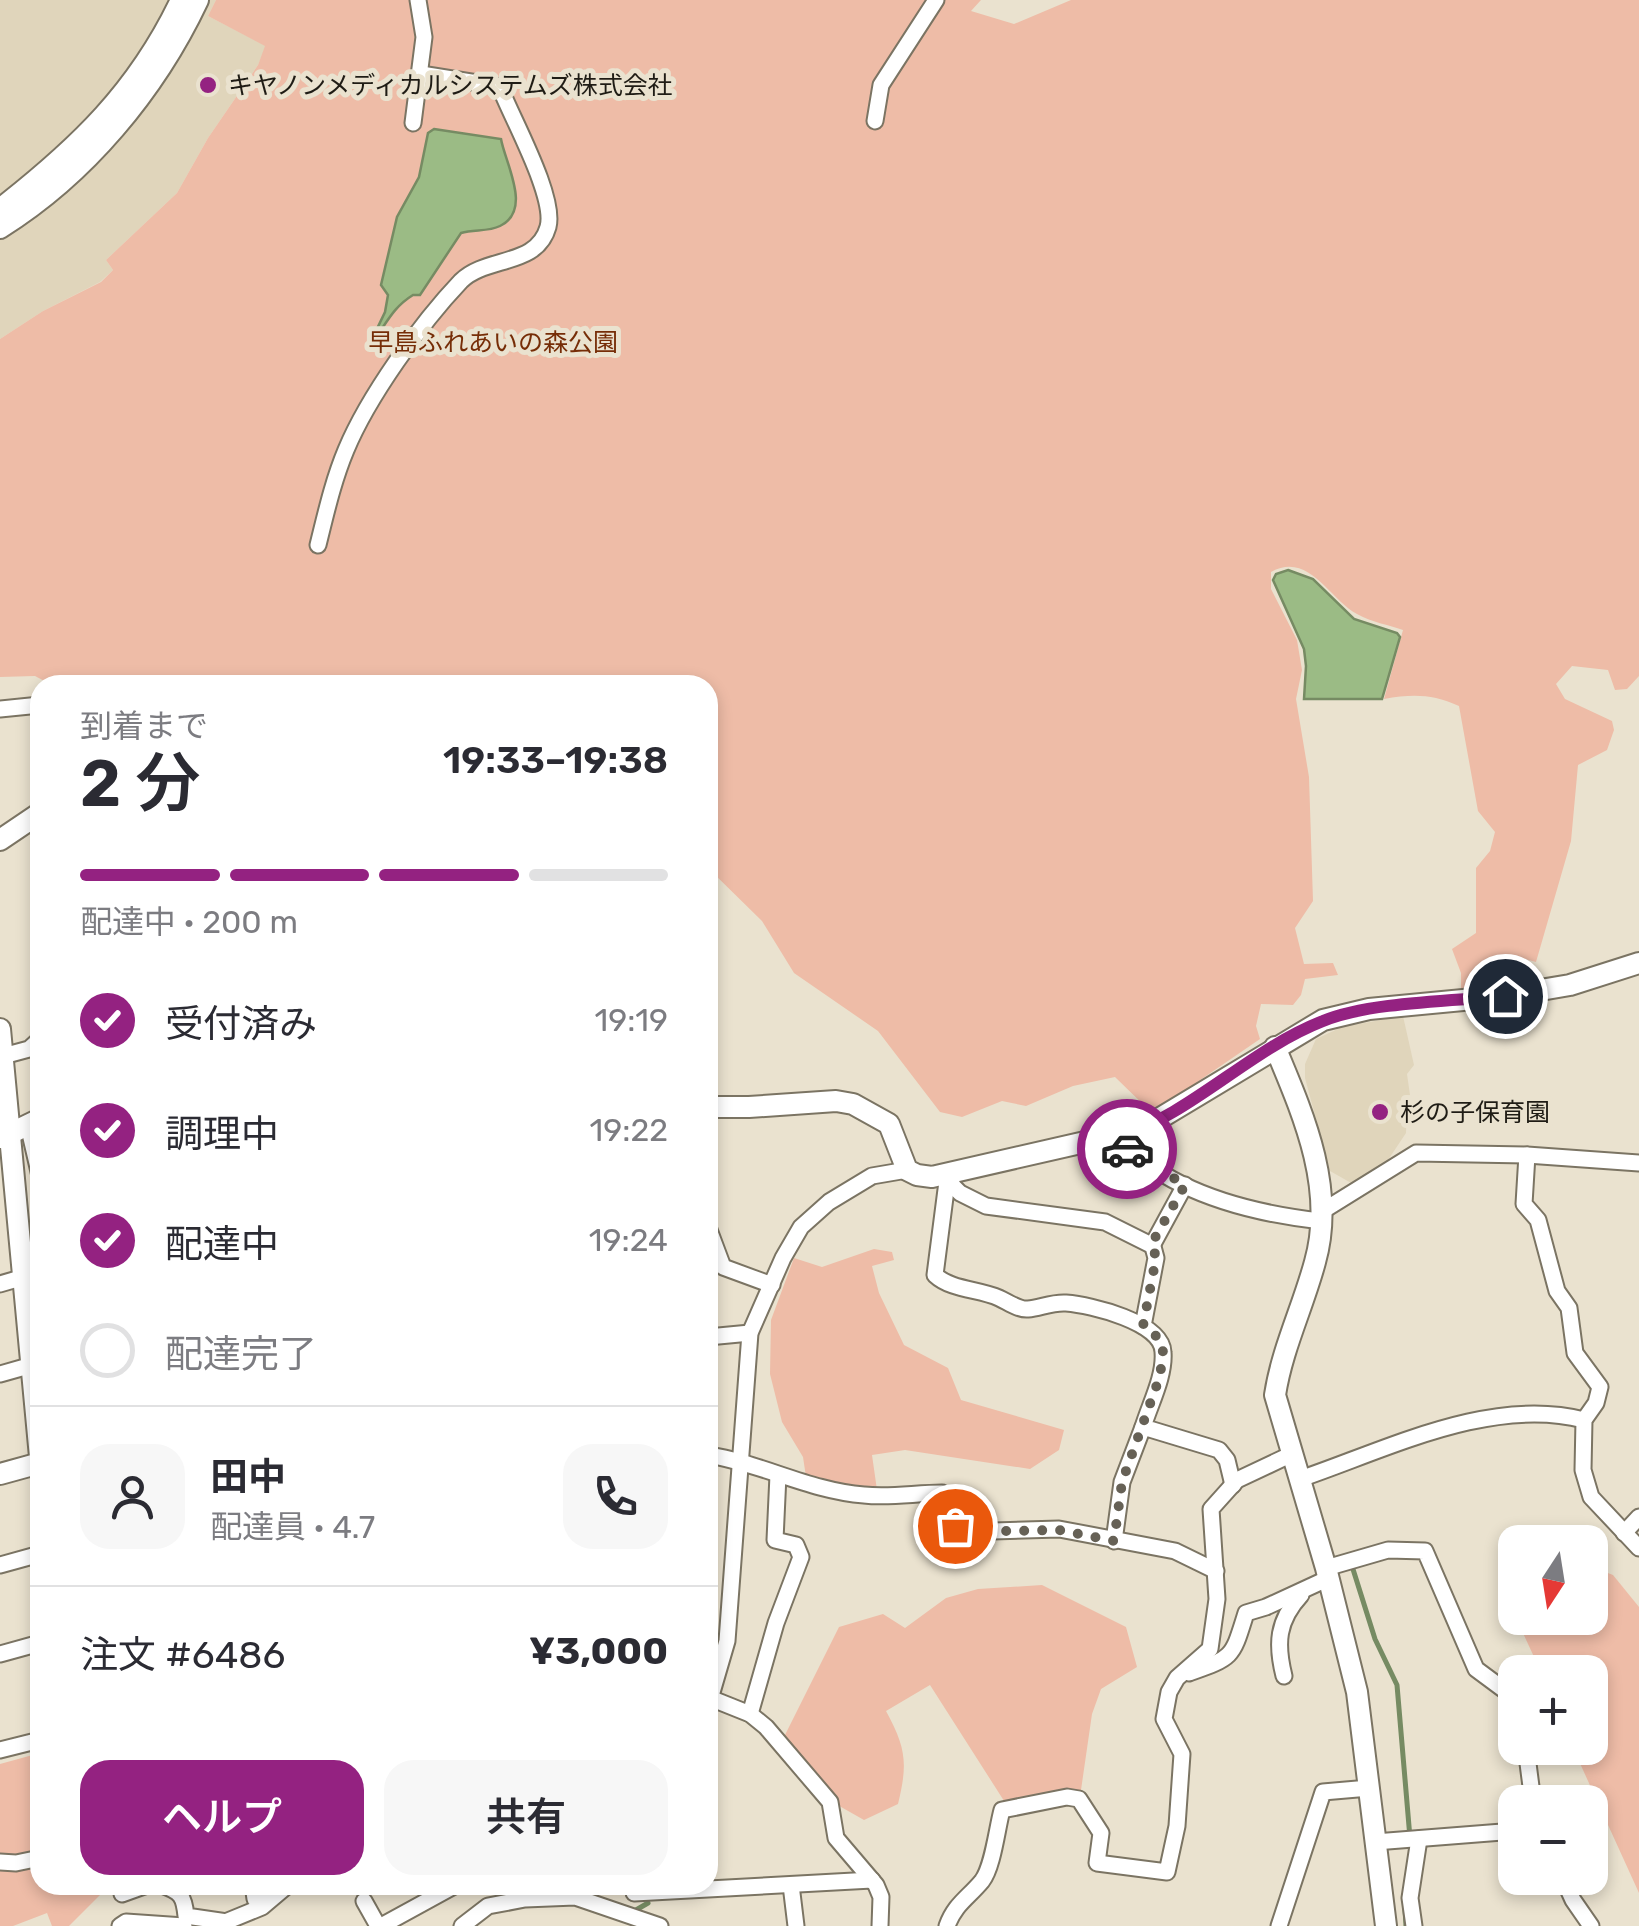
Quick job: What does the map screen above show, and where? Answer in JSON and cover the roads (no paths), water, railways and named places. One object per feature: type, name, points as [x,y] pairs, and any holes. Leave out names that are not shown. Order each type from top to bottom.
[{"type":"street","points":[[0,209],[89,134],[151,54],[181,0]]},
{"type":"street","points":[[0,228],[54,188],[100,143],[162,64],[198,0]]},
{"type":"street","points":[[413,123],[424,37],[418,0]]},
{"type":"street","points":[[875,121],[881,85],[936,0]]},
{"type":"street","points":[[318,546],[332,489],[354,431],[420,330],[463,279],[478,268],[528,252],[545,236],[548,227],[546,195],[502,92],[496,86],[420,74]]},
{"type":"street","points":[[0,709],[30,707]]},
{"type":"street","points":[[0,840],[30,820]]},
{"type":"street","points":[[718,1671],[726,1641],[750,1333],[801,1227],[829,1202],[872,1176],[907,1170],[932,1177],[1117,1138],[1168,1116],[1324,1020],[1505,996],[1570,984],[1639,963]]},
{"type":"street","points":[[0,1030],[20,1129],[30,1152]]},
{"type":"street","points":[[1275,1047],[1312,1141],[1321,1216],[1318,1253],[1279,1372],[1276,1395],[1357,1692],[1386,1926]]},
{"type":"street","points":[[3,1056],[30,1048]]},
{"type":"street","points":[[718,1111],[836,1101],[853,1104],[889,1124],[907,1170]]},
{"type":"street","points":[[20,1129],[30,1343]]},
{"type":"street","points":[[1117,1138],[1129,1150],[1185,1185],[1217,1200],[1274,1216],[1321,1216],[1416,1153],[1639,1163]]},
{"type":"street","points":[[1526,1155],[1524,1204],[1538,1220],[1557,1291],[1569,1308],[1575,1353],[1600,1387],[1596,1403],[1584,1420],[1583,1470],[1591,1497],[1639,1548]]},
{"type":"street","points":[[948,1174],[960,1193],[986,1206],[1105,1222],[1152,1243]]},
{"type":"street","points":[[948,1174],[934,1268],[942,1282],[992,1295],[1024,1310],[1063,1302],[1096,1309],[1143,1326],[1160,1339],[1160,1376],[1122,1482],[1114,1541]]},
{"type":"street","points":[[1143,1326],[1156,1258],[1152,1243],[1185,1185]]},
{"type":"street","points":[[718,1252],[724,1267],[772,1285]]},
{"type":"street","points":[[0,1284],[24,1277]]},
{"type":"street","points":[[718,1336],[750,1333]]},
{"type":"street","points":[[0,1374],[30,1366]]},
{"type":"street","points":[[1300,1479],[1472,1420],[1509,1414],[1560,1414],[1584,1420]]},
{"type":"street","points":[[1143,1427],[1219,1450],[1228,1460],[1232,1485]]},
{"type":"street","points":[[947,1926],[967,1893],[984,1880],[1002,1810],[1066,1797],[1079,1799],[1101,1832],[1097,1862],[1166,1872],[1177,1826],[1182,1754],[1164,1719],[1176,1678],[1210,1649],[1217,1599],[1211,1509],[1232,1485],[1292,1454]]},
{"type":"street","points":[[718,1457],[865,1496],[942,1494],[960,1532],[1059,1530],[1175,1551],[1216,1570]]},
{"type":"street","points":[[0,1474],[30,1464]]},
{"type":"street","points":[[750,1714],[776,1623],[802,1557],[796,1545],[775,1540],[778,1475]]},
{"type":"street","points":[[1624,1533],[1639,1516]]},
{"type":"street","points":[[1284,1676],[1278,1652],[1282,1622],[1307,1589],[1327,1573],[1388,1550],[1425,1550],[1476,1669],[1498,1685]]},
{"type":"street","points":[[0,1565],[30,1557]]},
{"type":"street","points":[[1176,1678],[1222,1661],[1234,1652],[1246,1612],[1307,1589]]},
{"type":"street","points":[[0,1654],[30,1646]]},
{"type":"street","points":[[718,1705],[750,1714],[766,1727],[830,1802],[836,1838],[872,1880],[881,1897],[880,1926]]},
{"type":"street","points":[[0,1750],[30,1742]]},
{"type":"street","points":[[1279,1926],[1323,1792],[1369,1788]]},
{"type":"street","points":[[1375,1842],[1498,1833]]},
{"type":"street","points":[[1413,1839],[1410,1898],[1414,1926]]},
{"type":"street","points":[[0,1862],[30,1860]]},
{"type":"street","points":[[718,1887],[872,1880]]},
{"type":"street","points":[[791,1885],[796,1926]]},
{"type":"street","points":[[181,1895],[186,1916],[221,1924],[256,1910],[275,1895]]},
{"type":"street","points":[[364,1902],[379,1926],[437,1895]]},
{"type":"street","points":[[627,1919],[634,1895]]},
{"type":"street","points":[[1571,1895],[1592,1926]]},
{"type":"street","points":[[462,1926],[488,1906],[525,1899],[575,1897],[627,1919],[660,1926]]},
{"type":"street","points":[[256,1910],[268,1926]]},
{"type":"street","points":[[120,1926],[126,1922],[184,1926]]},
{"type":"waterway","points":[[1352,1566],[1375,1639],[1397,1685],[1410,1838]]},
{"type":"waterway","points":[[636,1910],[648,1903]]},
{"type":"waterway","points":[[1405,1909],[1406,1926]]},
{"type":"place","name":"キヤノンメディカルシステムズ株式会社","points":[[208,85]]},
{"type":"place","name":"杉の子保育園","points":[[1380,1112]]},
{"type":"park label","name":"早島ふれあいの森公園","points":[[493,342]]}]
